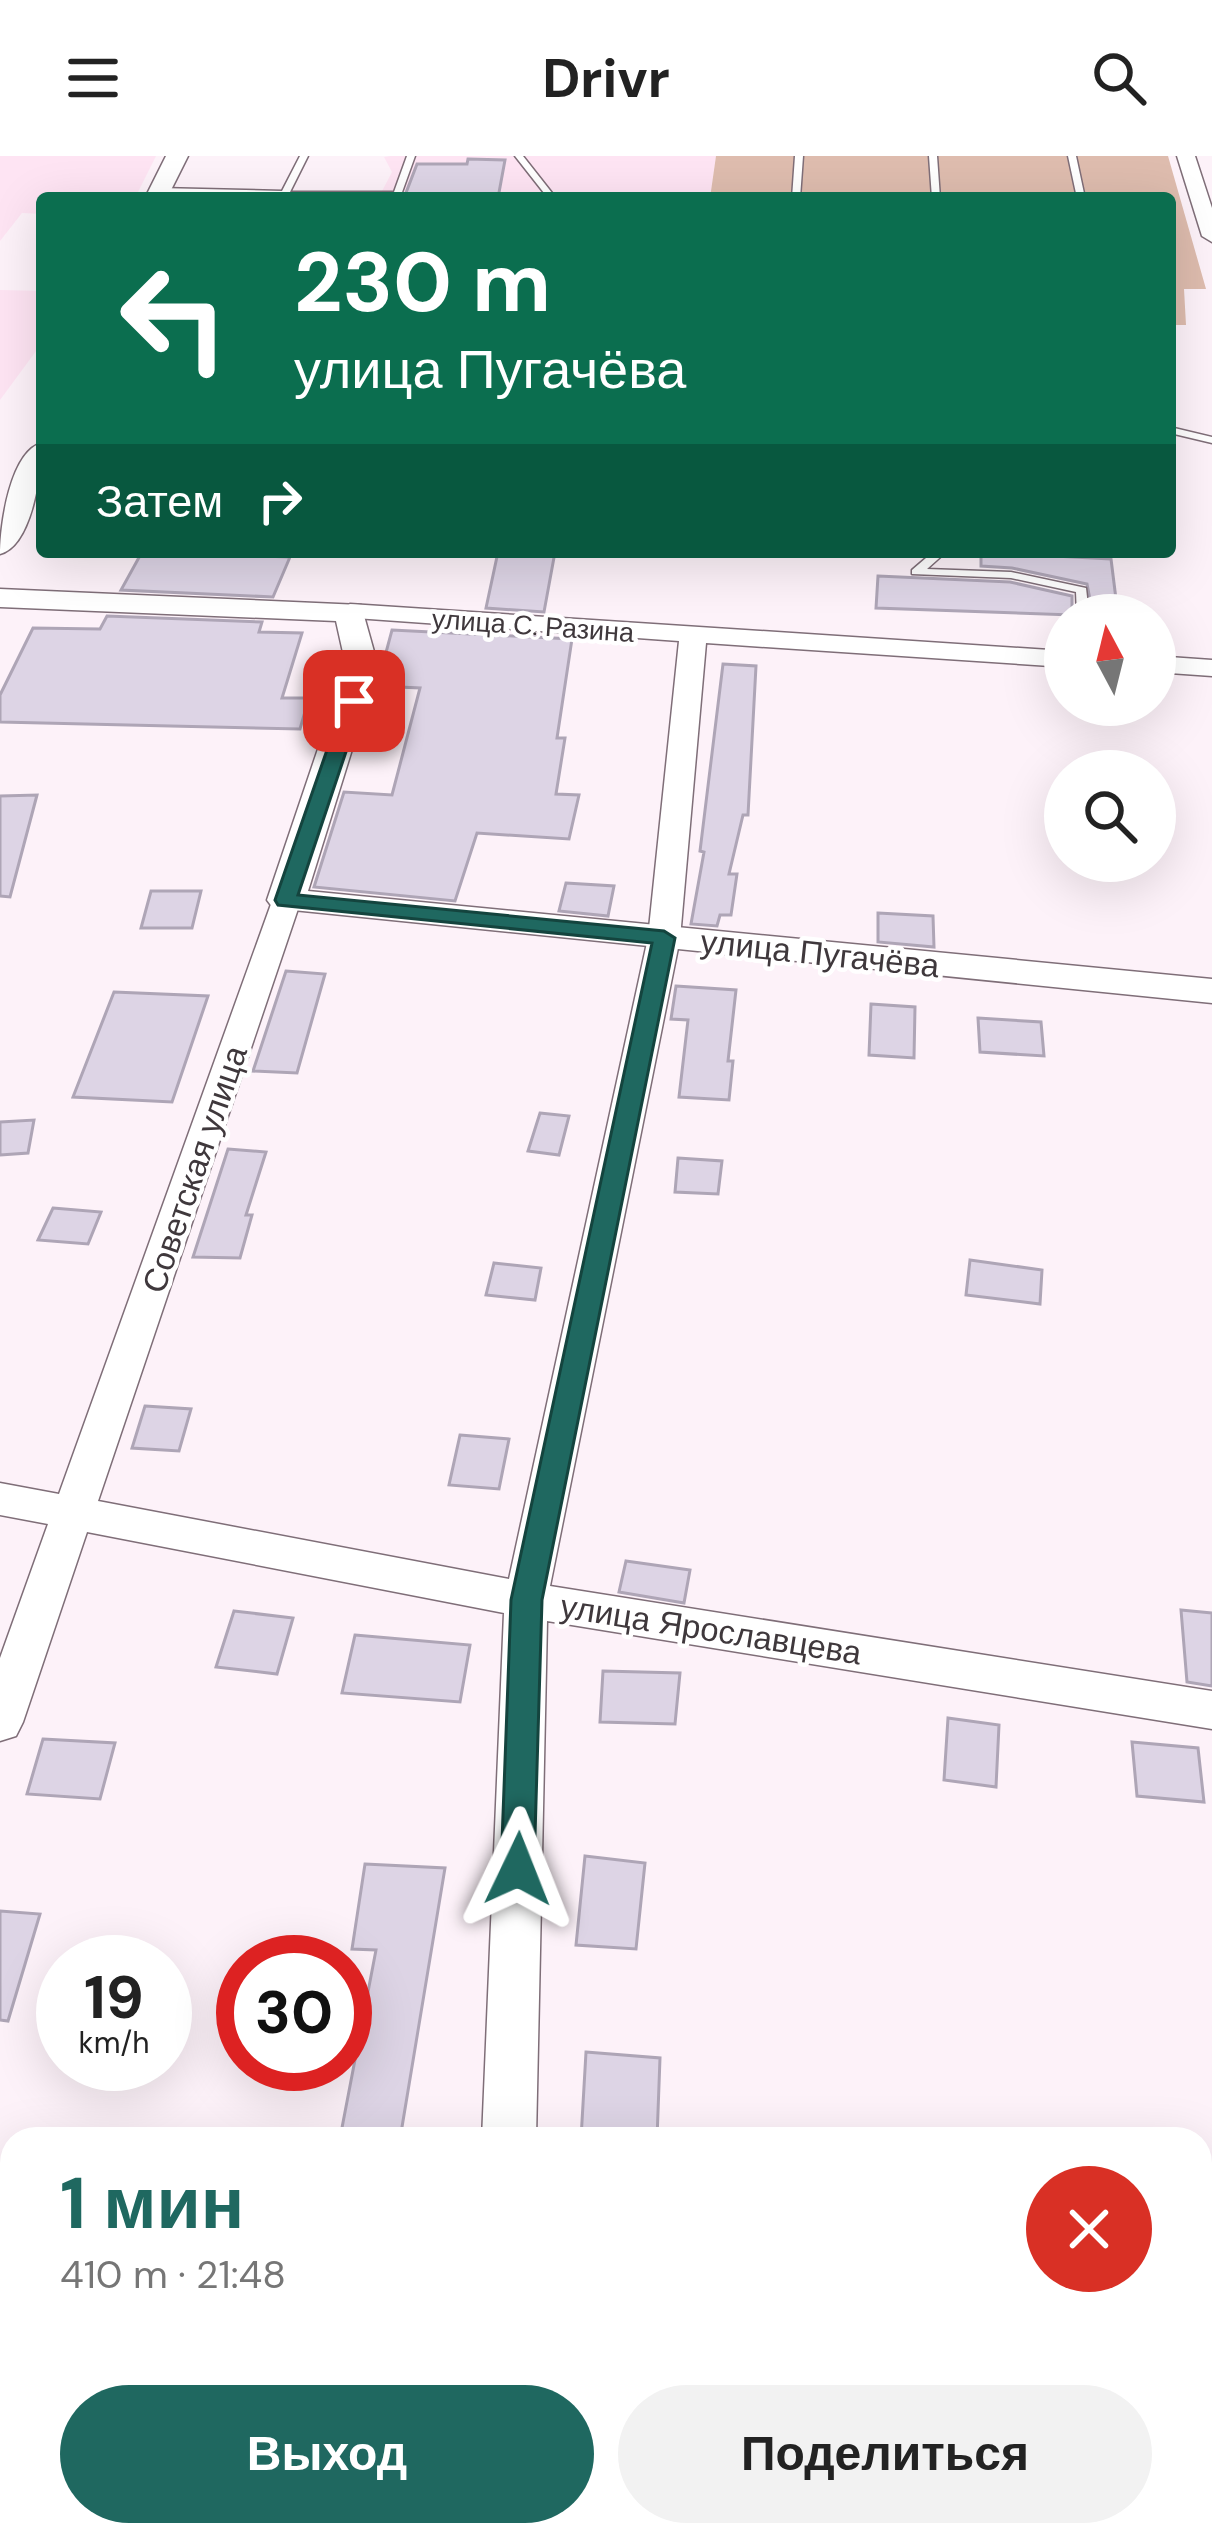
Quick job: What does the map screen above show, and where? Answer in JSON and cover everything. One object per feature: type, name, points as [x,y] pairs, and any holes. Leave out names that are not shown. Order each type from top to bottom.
[{"type":"street","points":[[159,192],[177,156]]},
{"type":"street","points":[[1186,156],[1212,236]]},
{"type":"street","points":[[0,544],[36,465]]},
{"type":"street","name":"улица С. Разина","points":[[0,598],[350,613],[1044,658]]},
{"type":"street","name":"Советская улица","points":[[0,1722],[77,1511],[362,666],[350,613]]},
{"type":"street","points":[[509,2127],[526,1600],[664,938],[693,637]]},
{"type":"street","points":[[1176,665],[1212,668]]},
{"type":"street","name":"улица Пугачёва","points":[[286,900],[1212,991]]},
{"type":"street","name":"улица Ярославцева","points":[[0,1499],[526,1600],[1212,1710]]},
{"type":"lane","points":[[287,192],[304,156]]},
{"type":"lane","points":[[398,192],[411,156]]},
{"type":"lane","points":[[519,156],[547,192]]},
{"type":"lane","points":[[796,192],[799,156]]},
{"type":"lane","points":[[933,156],[936,192]]},
{"type":"lane","points":[[1072,156],[1080,192]]},
{"type":"lane","points":[[1176,431],[1212,440]]},
{"type":"lane","points":[[933,558],[916,572],[1011,575],[1082,590],[1082,594]]},
{"type":"shaded area","points":[[0,156],[156,156],[138,192],[36,192],[36,214],[22,213],[0,241]]},
{"type":"shaded area","points":[[716,156],[711,192],[382,192],[392,172],[384,157]]},
{"type":"shaded area","points":[[716,156],[1168,156],[1206,289],[1184,289],[1186,325],[1176,325],[1176,192],[711,192]]},
{"type":"shaded area","points":[[0,290],[36,291],[36,351],[0,400]]},
{"type":"building","points":[[468,159],[505,160],[499,192],[406,192],[417,164],[467,164]]},
{"type":"building","points":[[139,558],[290,558],[273,597],[121,590]]},
{"type":"building","points":[[497,558],[554,558],[544,612],[486,608]]},
{"type":"building","points":[[981,558],[1111,559],[1115,594],[1089,594],[1087,584],[981,566]]},
{"type":"building","points":[[878,576],[1010,582],[1063,594],[1044,594],[1044,614],[876,608]]},
{"type":"building","points":[[107,616],[262,622],[259,632],[302,633],[282,698],[309,698],[300,729],[0,722],[0,695],[33,628],[100,629]]},
{"type":"building","points":[[392,630],[572,639],[557,738],[565,738],[556,794],[579,795],[569,839],[477,833],[455,901],[314,887],[344,792],[392,795],[420,688],[377,686]]},
{"type":"building","points":[[723,664],[756,666],[748,815],[743,815],[729,874],[737,874],[731,915],[720,915],[717,926],[691,924],[704,852],[700,851]]},
{"type":"building","points":[[37,795],[10,897],[0,896],[0,796]]},
{"type":"building","points":[[566,883],[614,886],[608,916],[559,911]]},
{"type":"building","points":[[151,891],[201,891],[192,928],[141,928]]},
{"type":"building","points":[[878,913],[933,916],[934,947],[878,942]]},
{"type":"building","points":[[286,971],[325,974],[297,1073],[253,1071]]},
{"type":"building","points":[[676,986],[736,990],[729,1100],[679,1097],[688,1020],[671,1019]]},
{"type":"building","points":[[114,992],[208,996],[172,1102],[73,1097]]},
{"type":"building","points":[[871,1004],[915,1007],[914,1058],[869,1055]]},
{"type":"building","points":[[978,1018],[1041,1022],[1044,1056],[980,1052]]},
{"type":"building","points":[[540,1113],[569,1116],[559,1155],[528,1151]]},
{"type":"building","points":[[34,1120],[28,1153],[0,1155],[0,1122]]},
{"type":"building","points":[[228,1149],[266,1152],[246,1215],[252,1215],[240,1258],[193,1257]]},
{"type":"building","points":[[678,1158],[722,1161],[718,1194],[675,1192]]},
{"type":"building","points":[[53,1208],[101,1212],[88,1244],[38,1240]]},
{"type":"building","points":[[970,1260],[1042,1270],[1040,1304],[966,1295]]},
{"type":"building","points":[[494,1263],[541,1268],[535,1300],[486,1295]]},
{"type":"building","points":[[145,1406],[191,1409],[179,1451],[132,1448]]},
{"type":"building","points":[[460,1435],[509,1439],[499,1489],[449,1485]]},
{"type":"building","points":[[626,1561],[690,1570],[684,1603],[619,1592]]},
{"type":"building","points":[[1181,1610],[1212,1613],[1212,1686],[1187,1682]]},
{"type":"building","points":[[234,1611],[293,1618],[277,1674],[216,1667]]},
{"type":"building","points":[[355,1635],[470,1645],[460,1702],[342,1693]]},
{"type":"building","points":[[603,1671],[680,1673],[675,1724],[600,1722]]},
{"type":"building","points":[[948,1718],[999,1725],[996,1787],[944,1780]]},
{"type":"building","points":[[43,1739],[115,1743],[100,1799],[27,1794]]},
{"type":"building","points":[[1132,1742],[1198,1748],[1204,1802],[1137,1796]]},
{"type":"building","points":[[585,1856],[645,1863],[636,1949],[576,1945]]},
{"type":"building","points":[[365,1864],[445,1868],[402,2127],[342,2127],[349,2091],[372,2091],[376,1950],[372,1950],[372,1935],[354,1935]]},
{"type":"building","points":[[0,1911],[40,1914],[8,2021],[0,2020]]},
{"type":"building","points":[[586,2052],[660,2058],[657,2127],[582,2127]]},
{"type":"route","points":[[354,701],[286,900],[664,938],[526,1600],[518,1869]]}]
